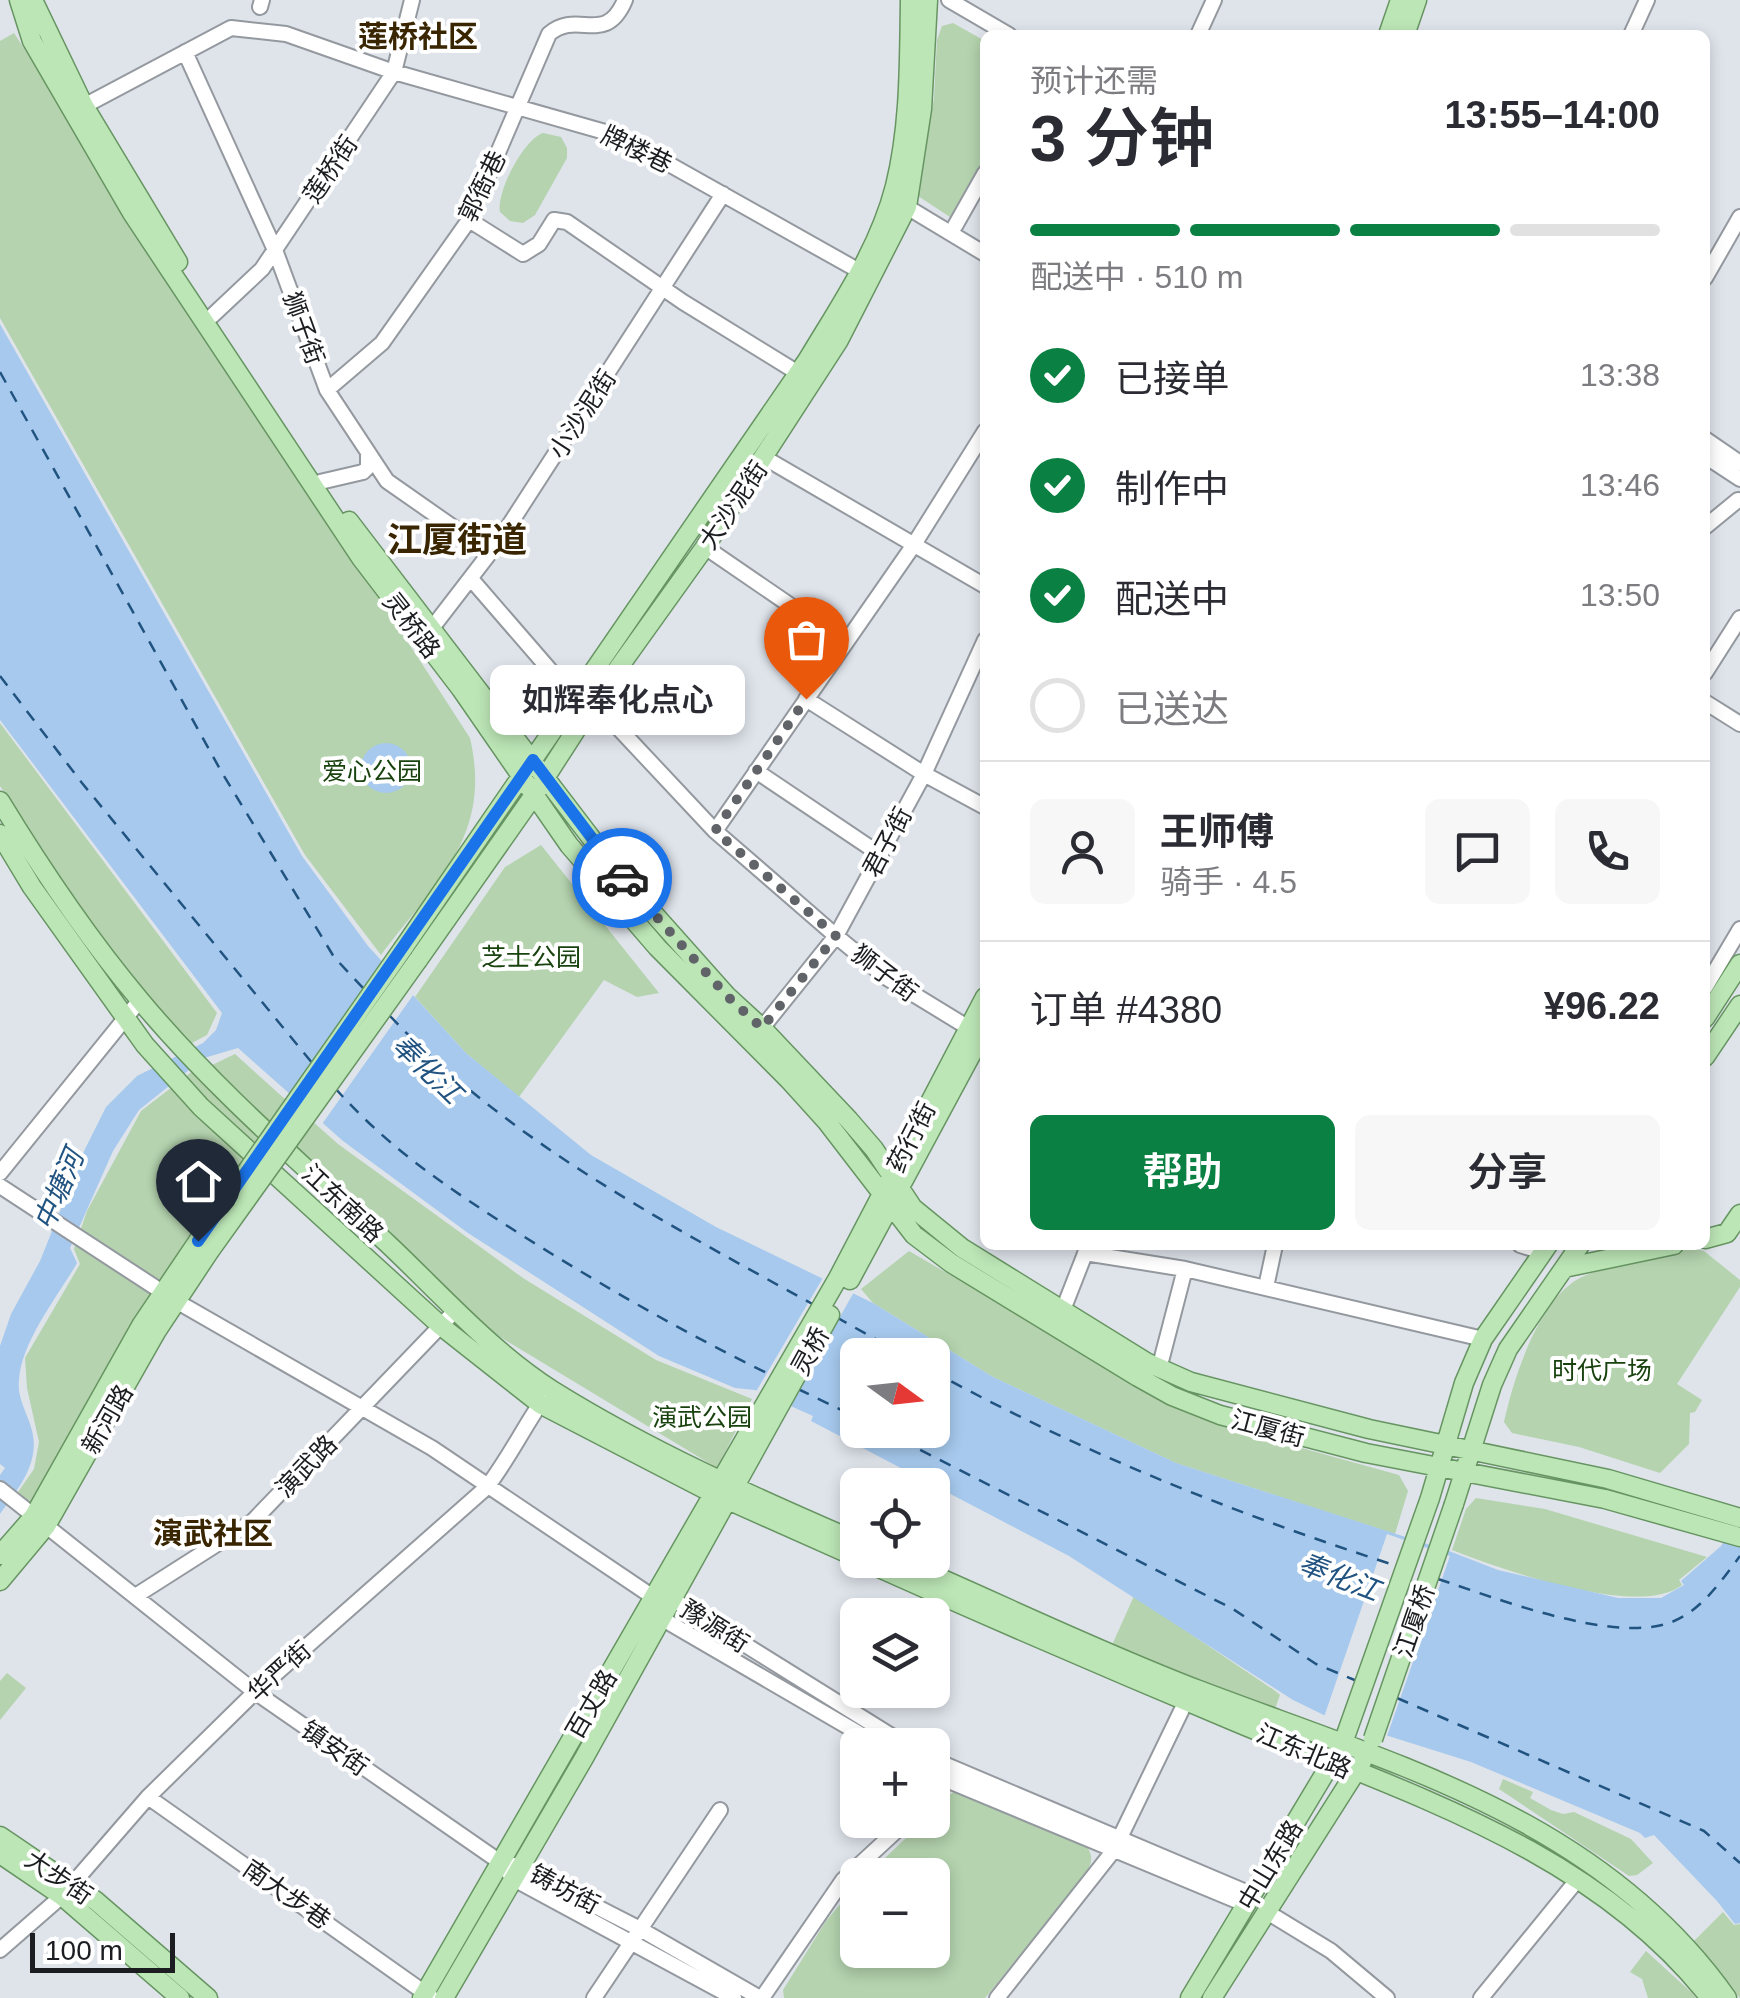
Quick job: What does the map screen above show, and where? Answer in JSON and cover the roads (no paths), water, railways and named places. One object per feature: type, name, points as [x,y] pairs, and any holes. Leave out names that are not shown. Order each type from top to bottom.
[{"type":"main road","name":"灵桥路","points":[[19,0],[32,41],[132,213],[361,558],[461,689],[569,845],[657,946],[802,1094],[891,1192]]},
{"type":"main road","name":"灵桥路","points":[[33,0],[84,106],[212,316],[320,482],[621,877],[727,996],[849,1120],[891,1192]]},
{"type":"main road","name":"大沙泥街","points":[[411,954],[534,795],[585,700],[861,272],[895,185],[908,105],[910,0]]},
{"type":"main road","name":"大沙泥街","points":[[411,954],[533,760],[705,547],[839,340],[907,207],[922,110],[928,0]]},
{"type":"main road","points":[[1390,30],[1400,0]]},
{"type":"main road","points":[[1406,30],[1417,0]]},
{"type":"main road","name":"江东南路","points":[[0,800],[48,880],[140,1000],[220,1084],[418,1272],[448,1319]]},
{"type":"main road","name":"江东南路","points":[[0,834],[32,887],[126,1018],[184,1088],[448,1319],[545,1396],[723,1490]]},
{"type":"main road","name":"新河路","points":[[0,1581],[40,1521],[170,1296],[411,954]]},
{"type":"main road","points":[[1710,1010],[1740,964]]},
{"type":"main road","points":[[1710,1049],[1740,1004]]},
{"type":"main road","name":"药行街","points":[[843,1280],[980,1032]]},
{"type":"main road","name":"江厦街","points":[[891,1192],[937,1230],[1063,1310],[1159,1369],[1191,1382],[1445,1446],[1608,1479],[1716,1520]]},
{"type":"main road","name":"江厦街","points":[[891,1192],[914,1234],[951,1263],[1172,1396],[1262,1427],[1439,1467],[1716,1520]]},
{"type":"main road","points":[[1710,1238],[1727,1233],[1740,1214]]},
{"type":"main road","points":[[1439,1467],[1464,1383],[1483,1338],[1544,1250]]},
{"type":"main road","points":[[1464,1472],[1508,1349],[1577,1250]]},
{"type":"main road","points":[[1564,1268],[1650,1250]]},
{"type":"main road","name":"灵桥","points":[[767,1415],[843,1280]]},
{"type":"main road","name":"百丈路","points":[[723,1490],[734,1456],[767,1415]]},
{"type":"main road","name":"百丈路","points":[[431,1996],[500,1862],[663,1598],[767,1415]]},
{"type":"main road","name":"江厦桥","points":[[1346,1737],[1439,1467]]},
{"type":"main road","name":"江厦桥","points":[[1370,1746],[1464,1472]]},
{"type":"main road","points":[[723,1490],[840,1535]]},
{"type":"main road","name":"江东北路","points":[[723,1490],[840,1549]]},
{"type":"main road","points":[[1716,1520],[1740,1518]]},
{"type":"main road","points":[[1716,1520],[1740,1537]]},
{"type":"main road","name":"新河路","points":[[0,1555],[40,1521]]},
{"type":"main road","name":"江东北路","points":[[903,1578],[1481,1824],[1578,1879],[1657,1941],[1710,1998]]},
{"type":"main road","name":"江东北路","points":[[938,1578],[1064,1636],[1198,1690],[1370,1746],[1482,1798],[1560,1844],[1618,1886],[1657,1918],[1728,1998]]},
{"type":"main road","name":"百丈路","points":[[431,1996],[518,1872],[661,1618],[663,1598]]},
{"type":"main road","name":"中山东路","points":[[1190,1998],[1346,1737]]},
{"type":"main road","name":"中山东路","points":[[1212,1998],[1370,1746]]},
{"type":"main road","name":"大步街","points":[[0,1836],[208,1998]]},
{"type":"main road","name":"大步街","points":[[0,1854],[67,1890],[180,1998]]},
{"type":"street","name":"莲桥街","points":[[212,316],[246,286],[275,250],[394,72],[412,0]]},
{"type":"street","name":"郭衙巷","points":[[328,390],[382,344],[468,220],[544,40],[568,23],[595,27],[610,22],[625,0]]},
{"type":"street","points":[[949,0],[1000,30]]},
{"type":"street","points":[[1200,30],[1214,0]]},
{"type":"street","points":[[1633,30],[1647,0]]},
{"type":"street","name":"牌楼巷","points":[[84,106],[231,28],[286,34],[394,72],[619,136],[861,272]]},
{"type":"street","name":"狮子街","points":[[185,52],[275,250],[328,390],[386,481],[490,554]]},
{"type":"street","points":[[956,226],[980,182]]},
{"type":"street","points":[[895,185],[907,207],[980,251]]},
{"type":"street","name":"小沙泥街","points":[[432,628],[490,554],[723,194]]},
{"type":"street","points":[[1710,269],[1740,218]]},
{"type":"street","points":[[468,220],[523,254],[530,252],[551,223],[559,219],[798,374]]},
{"type":"street","points":[[715,831],[912,546],[980,440]]},
{"type":"street","points":[[1710,443],[1736,464]]},
{"type":"street","points":[[320,482],[363,472],[368,467],[368,452]]},
{"type":"street","points":[[1710,457],[1736,464]]},
{"type":"street","points":[[765,458],[980,583]]},
{"type":"street","points":[[1710,523],[1738,500]]},
{"type":"street","points":[[705,547],[845,643]]},
{"type":"street","name":"狮子街","points":[[472,580],[715,831],[886,978],[980,1032]]},
{"type":"street","points":[[1710,664],[1740,618]]},
{"type":"street","name":"君子街","points":[[762,1028],[836,936],[924,774],[980,651]]},
{"type":"street","points":[[806,699],[924,774],[980,804]]},
{"type":"street","points":[[1710,705],[1740,724]]},
{"type":"street","points":[[756,771],[881,855]]},
{"type":"street","points":[[1710,980],[1740,929]]},
{"type":"street","points":[[0,1174],[140,1000]]},
{"type":"street","name":"豫源街","points":[[0,1186],[170,1296],[432,1448],[663,1598],[878,1728]]},
{"type":"street","points":[[1063,1310],[1087,1250]]},
{"type":"street","points":[[1092,1250],[1483,1338]]},
{"type":"street","points":[[1266,1287],[1274,1250]]},
{"type":"street","points":[[1159,1369],[1185,1269]]},
{"type":"street","name":"演武路","points":[[136,1595],[253,1520],[448,1319]]},
{"type":"street","name":"华严街","points":[[0,1950],[67,1890],[148,1797],[255,1692],[487,1486],[509,1458],[545,1396]]},
{"type":"street","name":"镇安街","points":[[0,1489],[255,1692],[500,1862]]},
{"type":"street","name":"豫源街","points":[[661,1618],[850,1728]]},
{"type":"street","points":[[998,1998],[1117,1845],[1186,1701]]},
{"type":"street","points":[[950,1777],[1250,1900]]},
{"type":"street","name":"南大步巷","points":[[148,1797],[431,1996]]},
{"type":"street","points":[[594,1998],[720,1810]]},
{"type":"street","points":[[761,1998],[843,1880],[888,1838]]},
{"type":"street","name":"铸坊街","points":[[500,1862],[761,1998]]},
{"type":"street","points":[[1482,1998],[1578,1879]]},
{"type":"street","points":[[1267,1912],[1331,1951],[1386,1998]]},
{"type":"street","name":"铸坊街","points":[[636,1934],[734,1998]]},
{"type":"water","name":"奉化江","points":[[0,324],[302,856],[368,946],[466,1053],[591,1155],[716,1227],[873,1303],[930,1338],[840,1338],[840,1436],[811,1421],[813,1416],[755,1390],[735,1388],[659,1356],[468,1233],[343,1141],[238,1048],[204,1058],[139,1110],[113,1151],[70,1248],[77,1263],[33,1335],[21,1365],[19,1392],[34,1449],[27,1472],[0,1514],[0,1475],[5,1468],[0,1464],[0,1346],[11,1314],[40,1261],[106,1107],[137,1076],[203,1043],[216,1030],[222,1013],[0,720]]},
{"type":"water","points":[[386,743],[403,751],[411,768],[403,785],[386,793],[369,785],[361,768],[369,751]]},
{"type":"water","name":"奉化江","points":[[950,1350],[993,1377],[1176,1463],[1498,1570],[1618,1598],[1661,1598],[1684,1585],[1681,1581],[1721,1546],[1740,1516],[1740,1923],[1735,1924],[1654,1835],[1645,1838],[1471,1762],[1328,1717],[1293,1700],[1069,1556],[950,1494],[950,1468],[901,1468],[863,1448],[950,1448]]},
{"type":"place","name":"如辉奉化点心","points":[[806,699]]},
{"type":"district","name":"莲桥社区","points":[[418,36]]},
{"type":"district","name":"江厦街道","points":[[457,539]]},
{"type":"district","name":"演武社区","points":[[213,1533]]},
{"type":"park label","name":"爱心公园","points":[[372,771]]},
{"type":"park label","name":"芝士公园","points":[[531,957]]},
{"type":"park label","name":"时代广场","points":[[1602,1370]]},
{"type":"park label","name":"演武公园","points":[[702,1417]]},
{"type":"water label","name":"中塘河","points":[[59,1190]]}]
